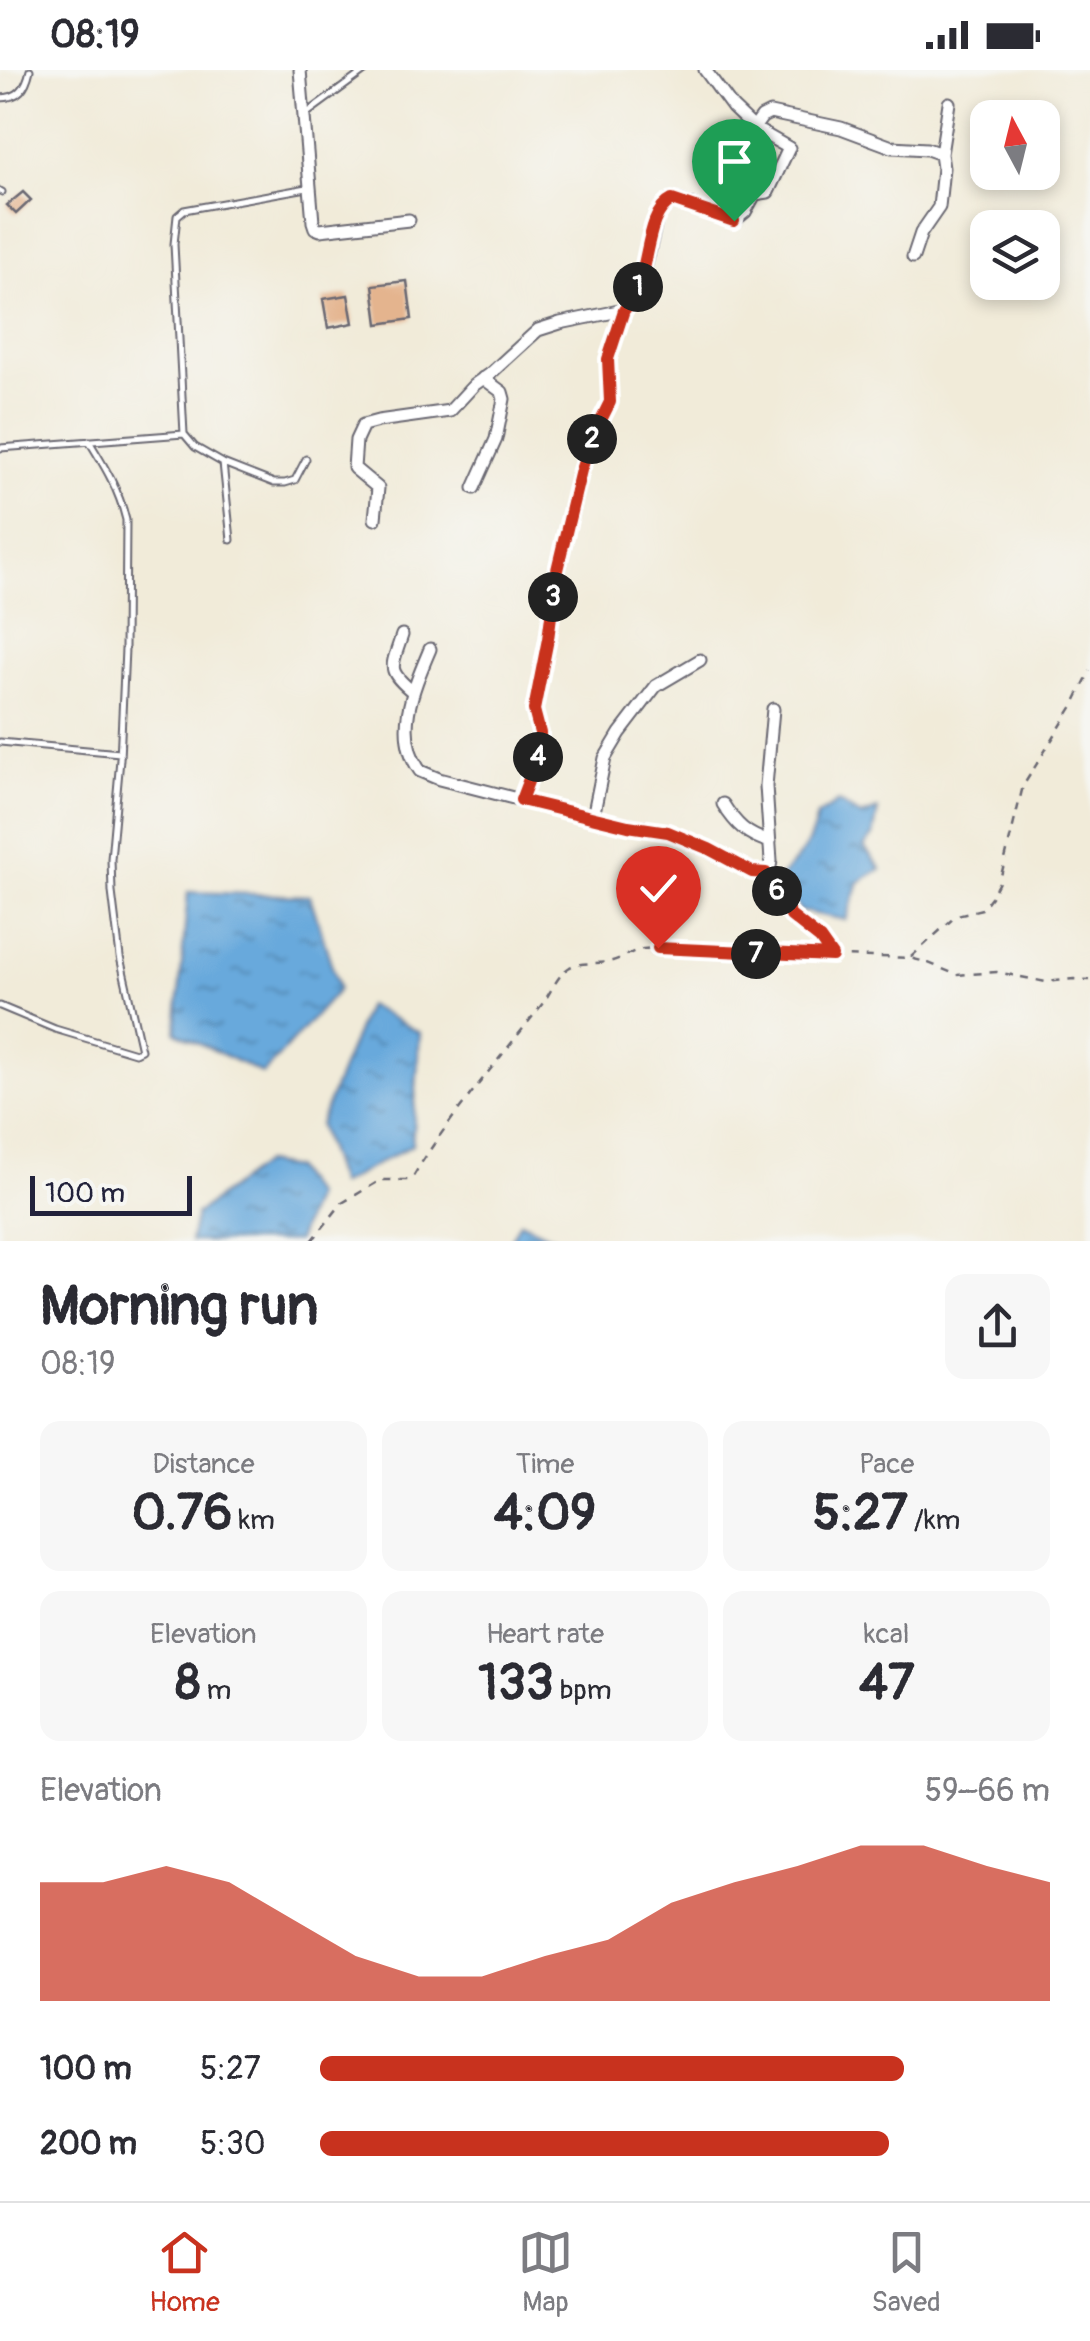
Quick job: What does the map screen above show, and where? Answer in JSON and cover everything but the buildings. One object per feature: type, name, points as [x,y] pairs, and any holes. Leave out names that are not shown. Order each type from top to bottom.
[{"type":"street","points":[[300,70],[313,222],[317,229],[408,220]]},
{"type":"street","points":[[375,520],[378,488],[354,468],[353,451],[362,425],[450,411],[538,330],[624,310],[640,284],[663,204],[680,201],[734,221],[745,212],[755,194],[768,192],[789,148],[754,128],[732,108],[705,70]]},
{"type":"street","points":[[913,257],[921,233],[939,207],[943,168],[940,154],[949,103]]},
{"type":"street","points":[[754,128],[770,112],[841,128],[897,148],[927,149],[940,154]]},
{"type":"street","points":[[521,800],[540,750],[534,710],[557,570],[581,470],[610,402],[608,359],[624,310]]},
{"type":"street","points":[[474,488],[496,440],[504,399],[502,392],[484,378]]},
{"type":"street","points":[[402,635],[393,672],[412,692]]},
{"type":"street","points":[[430,648],[412,692],[407,733],[420,771],[521,800],[668,832],[752,872],[766,873],[771,866],[766,786],[773,709]]},
{"type":"street","points":[[593,817],[605,758],[620,732],[656,686],[700,660]]},
{"type":"street","points":[[723,804],[742,829],[770,842]]},
{"type":"lane","points":[[0,98],[20,92],[30,70]]},
{"type":"lane","points":[[304,116],[366,70]]},
{"type":"lane","points":[[306,459],[298,476],[280,484],[223,463],[195,447],[184,434],[174,244],[177,216],[184,210],[310,187]]},
{"type":"lane","points":[[0,448],[184,434]]},
{"type":"lane","points":[[0,1006],[55,1029],[135,1053],[140,1050],[125,983],[112,892],[125,649],[126,520],[113,480],[89,441]]},
{"type":"lane","points":[[223,463],[231,540]]},
{"type":"lane","points":[[0,742],[120,753]]},
{"type":"path","points":[[910,958],[957,914],[978,911],[991,897],[1000,880],[1022,786],[1073,706],[1090,671]]},
{"type":"path","points":[[766,873],[791,916],[820,939],[832,956]]},
{"type":"path","points":[[312,1241],[342,1203],[381,1180],[410,1180],[473,1090],[570,967],[614,961],[636,950],[658,948],[910,958],[957,975],[997,972],[1046,982],[1090,980]]},
{"type":"water","points":[[838,802],[861,816],[878,810],[873,836],[864,847],[881,869],[859,882],[846,920],[800,911],[780,877],[804,850],[817,816]]},
{"type":"water","points":[[188,892],[310,896],[339,989],[263,1074],[176,1032]]},
{"type":"water","points":[[367,1005],[420,1033],[412,1145],[339,1185],[319,1125]]},
{"type":"water","points":[[264,1163],[293,1168],[314,1196],[297,1241],[190,1241],[196,1214]]},
{"type":"water","points":[[520,1222],[561,1241],[510,1241]]},
{"type":"route","points":[[658,948],[832,956],[820,939],[791,916],[766,873],[742,868],[668,832],[521,800],[540,750],[534,710],[557,570],[581,470],[610,402],[609,353],[624,310],[640,284],[660,208],[672,200],[680,201],[734,221]]}]
